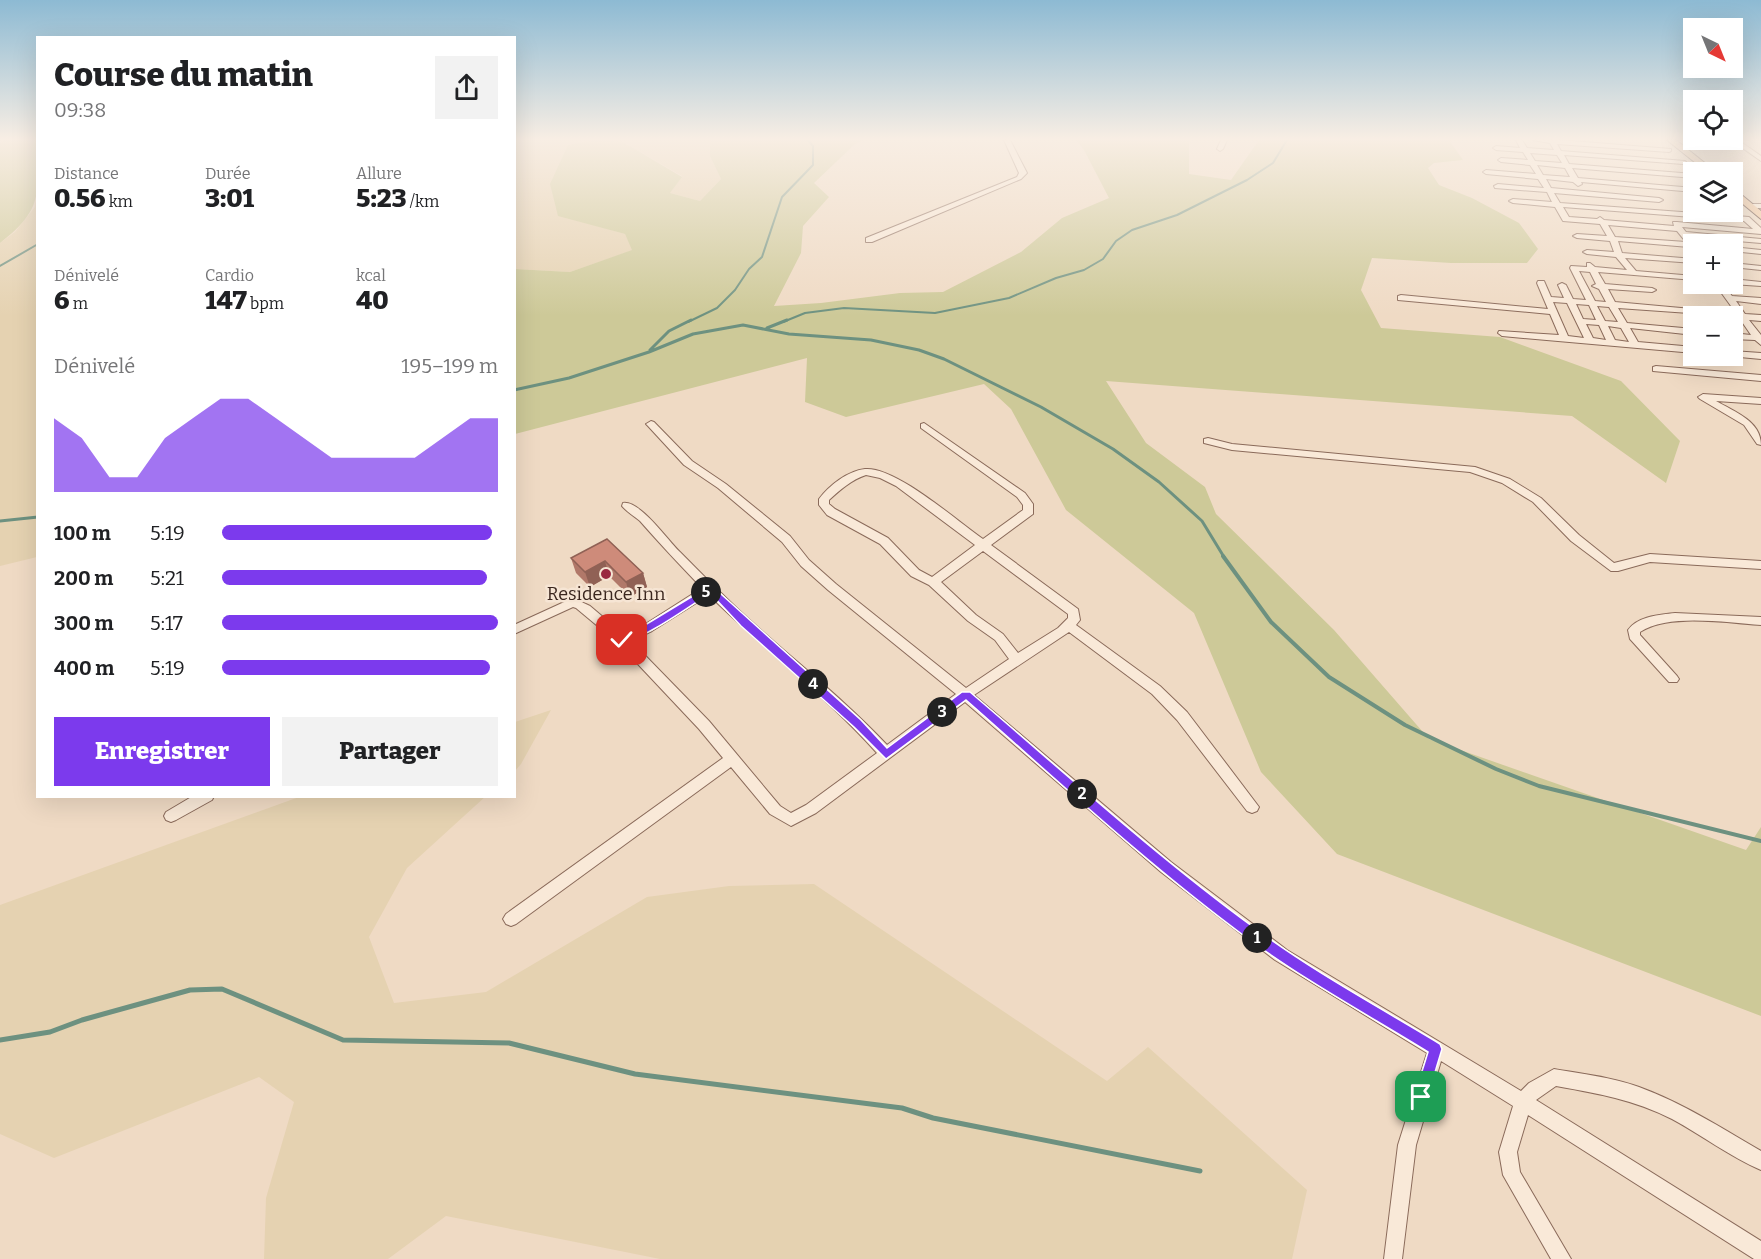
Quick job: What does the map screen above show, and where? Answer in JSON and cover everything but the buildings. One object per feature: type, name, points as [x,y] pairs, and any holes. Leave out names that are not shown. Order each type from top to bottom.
[{"type":"main road","points":[[1743,200],[1761,216]]},
{"type":"street","points":[[869,240],[969,199]]},
{"type":"street","points":[[1536,199],[1543,213]]},
{"type":"street","points":[[1552,199],[1566,219],[1680,229],[1761,232]]},
{"type":"street","points":[[1581,285],[1652,290],[1619,254],[1613,239],[1587,199]]},
{"type":"street","points":[[1645,199],[1659,200],[1684,234]]},
{"type":"street","points":[[1513,201],[1746,219],[1761,232]]},
{"type":"street","points":[[1750,206],[1761,206]]},
{"type":"street","points":[[1680,229],[1761,241]]},
{"type":"street","points":[[1577,236],[1683,245]]},
{"type":"street","points":[[1743,250],[1761,252]]},
{"type":"street","points":[[1635,345],[1592,269],[1587,255],[1619,254],[1683,260]]},
{"type":"street","points":[[1743,266],[1761,268]]},
{"type":"street","points":[[1612,343],[1574,268],[1683,277]]},
{"type":"street","points":[[1743,282],[1761,284]]},
{"type":"street","points":[[1541,283],[1565,339]]},
{"type":"street","points":[[1562,285],[1590,341]]},
{"type":"street","points":[[1726,294],[1735,306]]},
{"type":"street","points":[[1401,298],[1553,312]]},
{"type":"street","points":[[1548,298],[1683,311]]},
{"type":"street","points":[[1729,298],[1761,301]]},
{"type":"street","points":[[1743,316],[1761,318]]},
{"type":"street","points":[[1743,317],[1760,340]]},
{"type":"street","points":[[1580,321],[1683,331]]},
{"type":"street","points":[[1502,333],[1683,349]]},
{"type":"street","points":[[1743,338],[1760,340]]},
{"type":"street","points":[[1743,355],[1761,356]]},
{"type":"street","points":[[1656,369],[1761,378]]},
{"type":"street","points":[[1761,401],[1702,397],[1747,423],[1761,425]]},
{"type":"street","points":[[1747,423],[1761,442]]},
{"type":"street","points":[[651,424],[688,463],[722,486],[786,539],[805,562],[832,587],[966,694],[1166,867],[1251,934],[1281,955],[1522,1102],[1761,1252]]},
{"type":"street","points":[[924,426],[1021,495],[1028,504],[1029,512],[982,544],[933,582]]},
{"type":"street","points":[[1208,441],[1232,447],[1471,469],[1506,482],[1537,500],[1575,538],[1611,567],[1650,558],[1761,565]]},
{"type":"street","points":[[516,629],[573,602],[585,607],[622,640],[704,725],[775,810],[791,819],[812,809],[966,694],[1017,660],[1074,620],[1074,612],[900,484],[882,475],[866,472],[855,474],[824,499],[824,505],[831,512],[884,542],[915,573],[933,582],[972,618],[999,637],[1017,660]]},
{"type":"street","points":[[627,506],[641,516],[671,550],[745,623],[858,723],[886,754]]},
{"type":"street","points":[[622,640],[648,628],[711,588]]},
{"type":"street","points":[[1673,679],[1634,636],[1634,630],[1638,625],[1644,622],[1690,618],[1761,621]]},
{"type":"street","points":[[1068,625],[1156,690],[1182,716],[1252,807]]},
{"type":"street","points":[[511,919],[732,759]]},
{"type":"street","points":[[171,816],[203,798]]},
{"type":"street","points":[[1393,1259],[1407,1144],[1436,1049]]},
{"type":"street","points":[[1562,1259],[1512,1175],[1508,1152],[1522,1102],[1535,1089],[1554,1077],[1647,1098],[1682,1115],[1761,1161]]},
{"type":"shaded area","points":[[0,199],[36,199],[25,220],[0,243]]},
{"type":"shaded area","points":[[516,199],[572,199],[558,215],[625,234],[633,250],[570,272],[516,269]]},
{"type":"shaded area","points":[[554,199],[692,199],[700,201],[702,199],[827,199],[803,226],[801,253],[774,306],[821,303],[900,293],[943,292],[1021,252],[1062,218],[1107,199],[1473,199],[1519,223],[1538,249],[1527,263],[1451,263],[1372,258],[1361,290],[1381,328],[1500,337],[1621,381],[1680,441],[1666,483],[1572,416],[1106,381],[1146,443],[1205,487],[1216,514],[1334,630],[1429,739],[1746,850],[1761,827],[1761,1016],[1337,854],[1261,772],[1194,613],[1066,510],[1011,409],[984,384],[846,417],[805,402],[807,358],[516,434],[516,269],[570,272],[632,250],[625,234],[558,216]]},
{"type":"shaded area","points":[[36,202],[36,557],[0,566],[0,243],[15,232],[35,207]]},
{"type":"shaded area","points":[[551,710],[516,770],[516,722]]},
{"type":"shaded area","points":[[296,798],[484,798],[407,868],[369,937],[394,1003],[486,992],[647,897],[729,886],[814,884],[1107,1081],[1148,1047],[1307,1190],[1292,1259],[660,1259],[446,1216],[388,1259],[264,1259],[266,1198],[294,1102],[259,1077],[54,1158],[0,1134],[0,905]]},
{"type":"waterway","points":[[688,322],[717,308],[735,290],[749,269],[762,257],[781,199]]},
{"type":"waterway","points":[[783,322],[805,313],[844,308],[935,313],[1009,298],[1056,278],[1084,270],[1103,259],[1116,241],[1132,230],[1177,215],[1209,199]]},
{"type":"waterway","points":[[0,266],[36,245]]},
{"type":"waterway","points":[[650,350],[669,331],[691,320]]},
{"type":"waterway","points":[[767,328],[787,320]]},
{"type":"waterway","points":[[516,390],[569,378],[649,352],[693,334],[743,325],[789,334],[871,340],[919,350],[944,359],[1041,407],[1113,449],[1159,482],[1202,521],[1224,557]]},
{"type":"waterway","points":[[0,521],[36,517]]},
{"type":"waterway","points":[[1223,556],[1271,622],[1329,677],[1405,725],[1496,769],[1539,786],[1761,841]]},
{"type":"waterway","points":[[0,1040],[50,1032],[82,1020],[190,990],[222,989],[343,1040],[509,1043],[635,1074],[902,1108],[933,1118],[1200,1171]]},
{"type":"place","name":"Residence Inn","points":[[606,574]]},
{"type":"route","points":[[622,640],[648,628],[711,588],[745,623],[858,723],[886,754],[966,694],[1166,867],[1251,934],[1281,955],[1354,997],[1436,1049],[1421,1097]]}]
